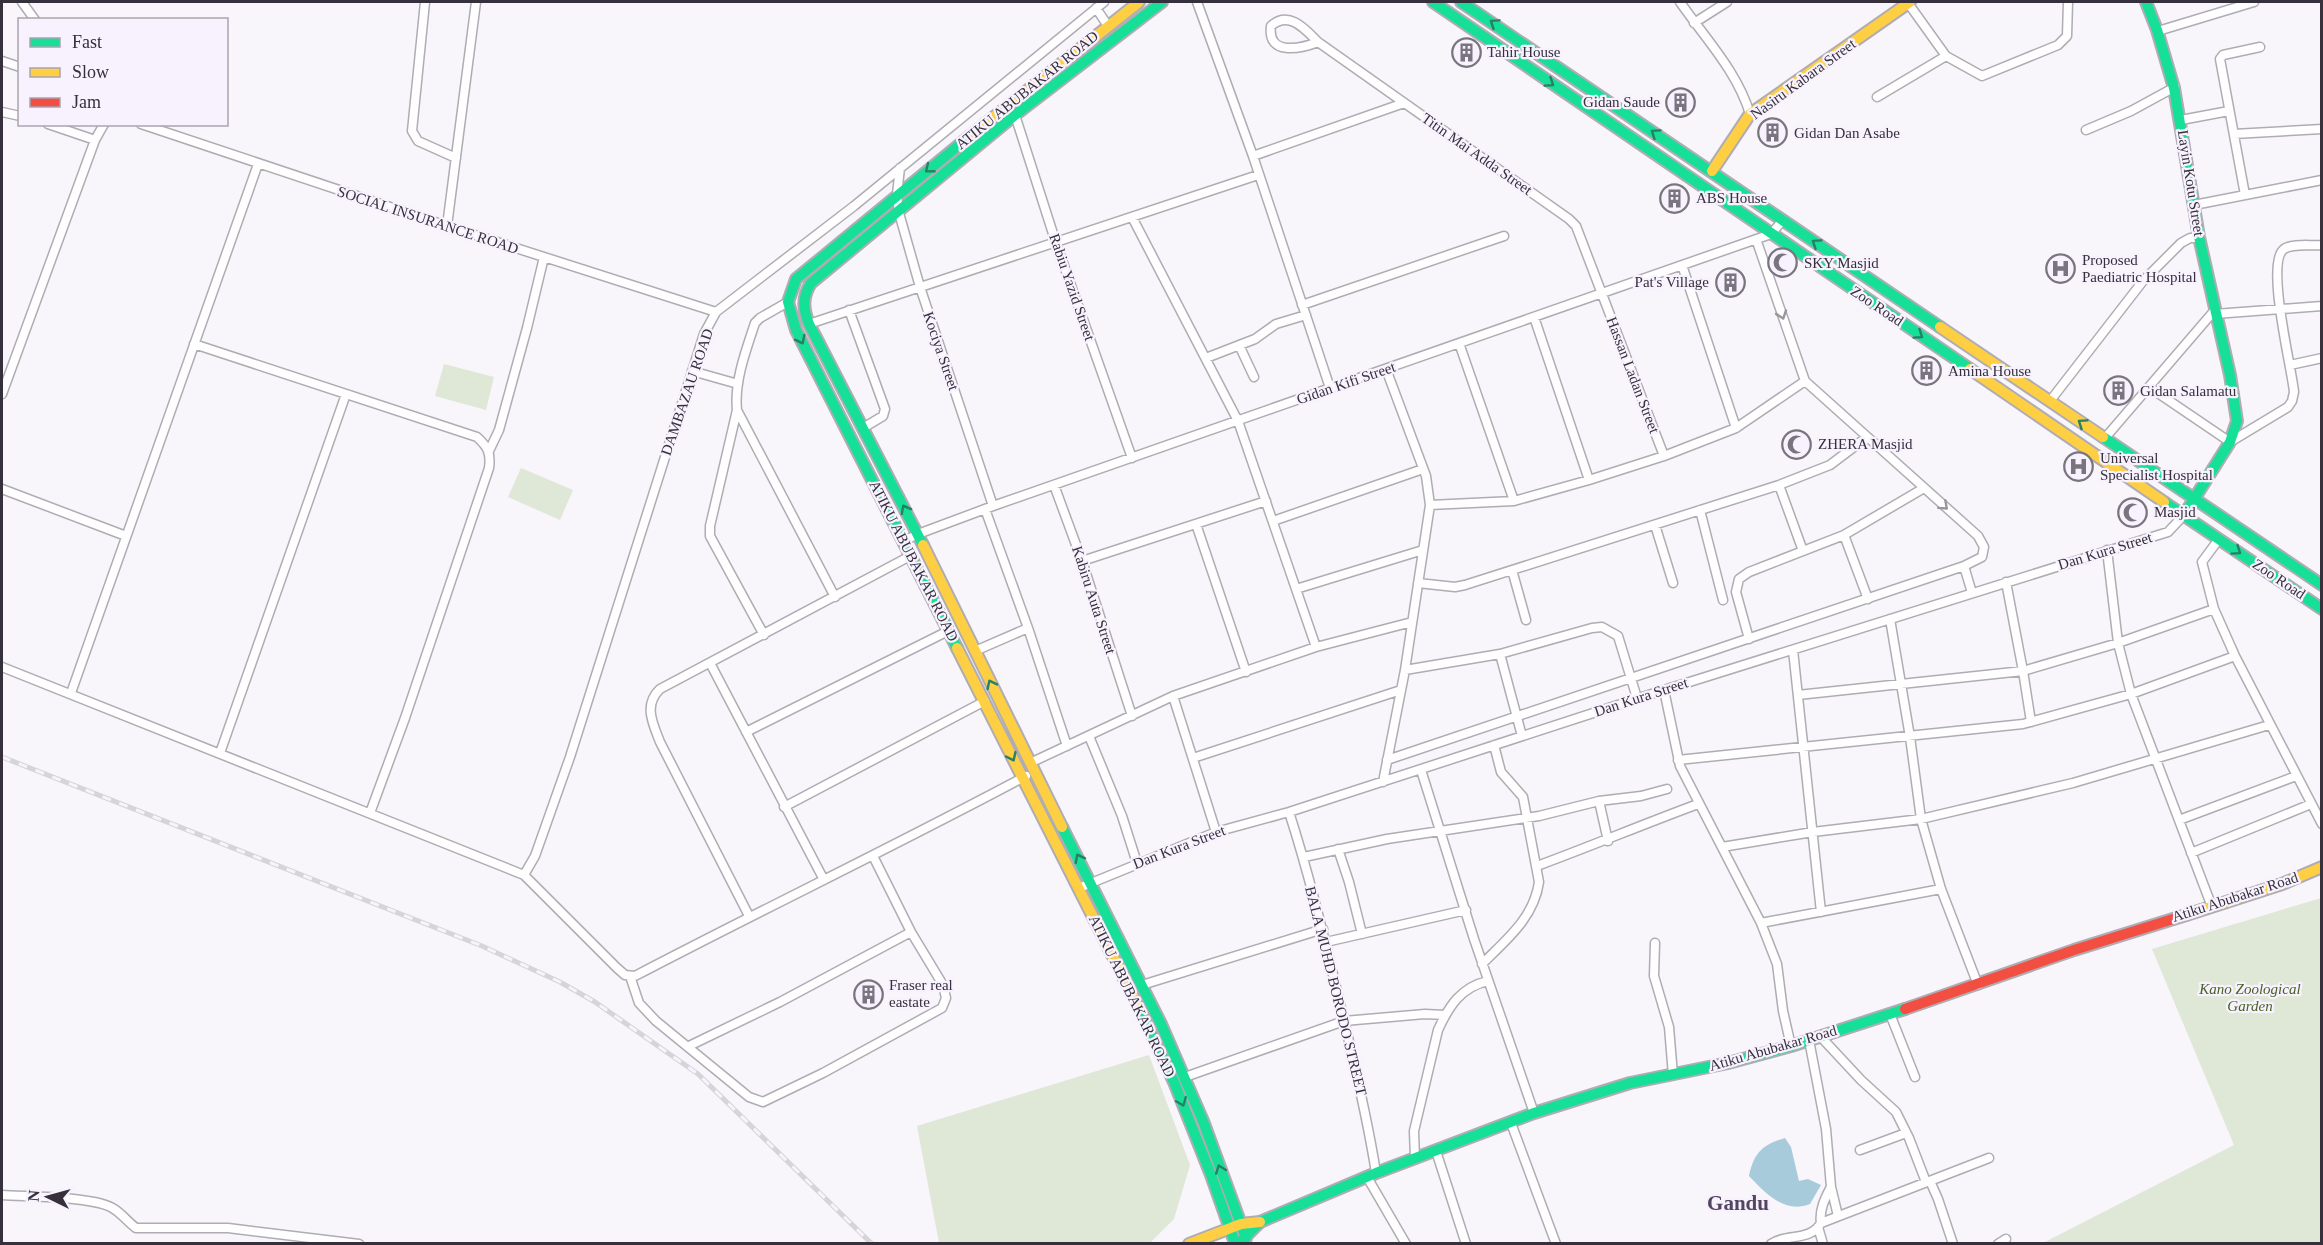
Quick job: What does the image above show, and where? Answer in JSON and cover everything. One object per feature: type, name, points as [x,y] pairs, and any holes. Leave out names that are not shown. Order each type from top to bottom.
[{"type":"street","points":[[22,2],[34,18]]},
{"type":"street","points":[[425,2],[411,131],[418,141],[456,158]]},
{"type":"street","points":[[447,226],[476,2]]},
{"type":"street","name":"DAMBAZAU ROAD","points":[[524,876],[536,856],[570,757],[704,334],[716,312],[900,168],[1104,2]]},
{"type":"street","name":"ATIKU ABUBAKAR ROAD","points":[[1139,2],[897,194],[796,279],[790,290],[788,302],[796,330],[950,630],[1174,1082],[1234,1243]]},
{"type":"street","points":[[1162,2],[1015,116],[811,283],[802,300],[809,324],[918,534],[1142,985],[1185,1077],[1246,1238]]},
{"type":"street","points":[[1197,2],[1253,156],[1330,388]]},
{"type":"street","name":"Zoo Road","points":[[1433,2],[2322,609]]},
{"type":"street","name":"Zoo Road","points":[[1461,2],[2322,585]]},
{"type":"street","points":[[1680,2],[1694,23],[1713,44],[1745,97],[1750,114]]},
{"type":"street","points":[[1694,23],[1727,2]]},
{"type":"street","points":[[1909,2],[1946,56],[1982,76],[2058,45],[2067,36],[2068,2]]},
{"type":"street","name":"Nasiru Kabara Street","points":[[1712,171],[1750,114],[1909,2]]},
{"type":"street","name":"Layin Kotu Street","points":[[2146,2],[2158,31],[2175,87],[2199,238],[2236,408],[2237,421],[2230,442],[2194,499]]},
{"type":"street","points":[[2158,31],[2251,2]]},
{"type":"street","points":[[1096,8],[1108,26]]},
{"type":"street","name":"Titin Mai Adda Street","points":[[1318,42],[1305,47],[1283,48],[1270,34],[1271,26],[1276,21],[1295,22],[1318,42],[1569,219],[1576,226],[1603,293]]},
{"type":"street","points":[[2245,195],[2221,57],[2223,54],[2260,47]]},
{"type":"street","points":[[1877,97],[1946,56]]},
{"type":"street","points":[[2,61],[18,66]]},
{"type":"street","points":[[2085,130],[2131,111],[2175,87]]},
{"type":"street","points":[[1253,156],[1404,103]]},
{"type":"street","points":[[2181,120],[2229,111]]},
{"type":"street","points":[[2,112],[18,116]]},
{"type":"street","name":"Rabiu Yazid Street","points":[[1015,116],[1056,243],[1132,458]]},
{"type":"street","points":[[54,126],[95,140]]},
{"type":"street","points":[[2,394],[95,140],[103,126]]},
{"type":"street","name":"SOCIAL INSURANCE ROAD","points":[[147,126],[447,226],[716,312]]},
{"type":"street","points":[[2234,134],[2322,129]]},
{"type":"street","points":[[70,693],[258,164]]},
{"type":"street","name":"Kociya Street","points":[[900,168],[897,194],[899,213],[920,287],[1067,746]]},
{"type":"street","points":[[809,324],[1258,176]]},
{"type":"street","points":[[2194,205],[2322,180]]},
{"type":"street","points":[[1132,217],[1238,421],[1316,647]]},
{"type":"street","points":[[1771,234],[1783,220]]},
{"type":"street","name":"Gidan Kifi Street","points":[[904,541],[989,508],[1771,234]]},
{"type":"street","points":[[1302,305],[1504,236]]},
{"type":"street","points":[[2050,401],[2143,281],[2181,243],[2190,238],[2199,238]]},
{"type":"street","points":[[1387,760],[1868,599],[1964,566],[1982,556],[1984,547],[1978,536],[1805,381],[1756,239]]},
{"type":"street","points":[[2149,387],[2230,442],[2288,407],[2292,402],[2294,392],[2279,309],[2278,270],[2281,252],[2286,247],[2322,245]]},
{"type":"street","points":[[489,451],[499,430],[544,257]]},
{"type":"street","points":[[1682,266],[1736,428]]},
{"type":"street","name":"Hassan Ladan Street","points":[[1603,293],[1664,456]]},
{"type":"street","points":[[788,302],[755,323],[735,396],[737,410],[835,597]]},
{"type":"street","points":[[2105,438],[2215,313],[2322,306]]},
{"type":"street","points":[[849,310],[885,409],[883,416],[863,428]]},
{"type":"street","points":[[1206,358],[1262,336],[1272,326],[1306,315]]},
{"type":"street","points":[[1534,317],[1590,480]]},
{"type":"street","points":[[1459,343],[1514,501]]},
{"type":"street","points":[[194,344],[477,437],[489,451],[489,468],[405,718],[370,813]]},
{"type":"street","points":[[1239,345],[1254,376]]},
{"type":"street","points":[[2290,365],[2322,358]]},
{"type":"street","points":[[1383,782],[1405,670],[1430,506],[1428,485],[1423,469],[1386,369]]},
{"type":"street","points":[[692,371],[738,384]]},
{"type":"street","points":[[1430,506],[1514,501],[1664,456],[1736,428],[1805,381]]},
{"type":"street","points":[[220,753],[346,394]]},
{"type":"street","points":[[737,410],[710,526],[710,536],[764,634]]},
{"type":"street","points":[[1418,583],[1455,587],[1779,485],[1830,465],[1867,437]]},
{"type":"street","points":[[1273,521],[1423,469]]},
{"type":"street","name":"Kabiru Auta Street","points":[[1054,485],[1082,561],[1132,716]]},
{"type":"street","points":[[1779,485],[1803,551]]},
{"type":"street","points":[[1749,639],[1736,592],[1739,579],[1749,572],[1844,535],[1924,488]]},
{"type":"street","points":[[2,489],[126,536]]},
{"type":"street","name":"Dan Kura Street","points":[[1079,888],[1216,832],[1289,812],[1638,698],[2168,532],[2184,515],[2194,499]]},
{"type":"street","points":[[1082,561],[1266,501]]},
{"type":"street","points":[[1701,510],[1723,600]]},
{"type":"street","points":[[1196,524],[1246,672]]},
{"type":"street","points":[[1655,525],[1673,582]]},
{"type":"street","points":[[1844,535],[1868,599]]},
{"type":"street","points":[[2219,539],[2202,562],[2214,609],[2269,725],[2322,824]]},
{"type":"street","points":[[1296,590],[1423,550]]},
{"type":"street","points":[[2107,550],[2118,643],[2131,694],[2212,907]]},
{"type":"street","points":[[749,916],[668,757],[650,718],[651,704],[656,693],[912,555]]},
{"type":"street","points":[[1964,566],[1972,593]]},
{"type":"street","points":[[1512,570],[1526,620]]},
{"type":"street","points":[[2006,582],[2024,671],[2031,722]]},
{"type":"street","points":[[1798,695],[2024,671],[2118,643],[2214,609]]},
{"type":"street","points":[[1890,619],[1910,736],[1921,819],[1941,889],[1978,985]]},
{"type":"street","points":[[2,667],[524,876],[617,968],[630,976],[635,976],[1022,778],[1032,767],[1067,746],[1173,696],[1316,647],[1412,622]]},
{"type":"street","points":[[1405,670],[1500,654],[1602,627],[1618,636],[1638,698]]},
{"type":"street","points":[[975,651],[1028,628]]},
{"type":"street","points":[[746,732],[950,630]]},
{"type":"street","points":[[1793,650],[1821,912]]},
{"type":"street","points":[[1500,654],[1522,736]]},
{"type":"street","points":[[1678,760],[2031,722],[2131,694],[2235,656]]},
{"type":"street","points":[[710,663],[824,880]]},
{"type":"street","points":[[1193,758],[1401,690]]},
{"type":"street","points":[[1664,690],[1678,760],[1698,804],[1761,923],[1777,964],[1783,1011],[1791,1046]]},
{"type":"street","points":[[1173,696],[1216,832]]},
{"type":"street","points":[[784,807],[985,701]]},
{"type":"street","points":[[1722,847],[1813,832],[1921,819],[2063,786],[2269,725]]},
{"type":"street","points":[[1089,736],[1122,816],[1137,863]]},
{"type":"street","points":[[1482,964],[1523,922],[1538,888],[1537,866],[1522,795],[1501,771],[1494,745]]},
{"type":"street","points":[[1420,770],[1482,964],[1534,1113]]},
{"type":"street","points":[[2178,820],[2296,776]]},
{"type":"street","points":[[1304,857],[1440,830],[1555,813],[1599,801],[1641,796],[1667,789]]},
{"type":"street","points":[[1599,801],[1608,841]]},
{"type":"street","points":[[1537,866],[1608,841],[1629,830],[1698,804]]},
{"type":"street","points":[[2191,853],[2311,804]]},
{"type":"street","name":"BALA MUHD BORODO STREET","points":[[1289,812],[1304,857],[1323,929],[1362,1094],[1371,1175]]},
{"type":"street","points":[[1338,849],[1362,934]]},
{"type":"street","points":[[630,976],[639,1003],[656,1021],[749,1097],[764,1102],[823,1073],[942,1008],[946,998],[943,985],[911,932],[873,856]]},
{"type":"street","name":"Atiku Abubakar Road","points":[[1234,1243],[1246,1238],[1260,1222],[1371,1175],[1534,1113],[1606,1090],[1791,1046],[1978,985],[2083,947],[2282,884],[2322,867]]},
{"type":"street","points":[[1761,923],[1941,889]]},
{"type":"street","points":[[1326,942],[1466,910]]},
{"type":"street","points":[[1142,985],[1323,929]]},
{"type":"street","points":[[689,1046],[780,1002],[911,932]]},
{"type":"street","points":[[1655,943],[1654,976],[1669,1027],[1673,1075]]},
{"type":"street","points":[[1415,1159],[1414,1131],[1418,1107],[1438,1030],[1445,1015],[1461,993],[1477,983],[1488,981]]},
{"type":"street","points":[[1185,1077],[1344,1021],[1425,1014],[1445,1015]]},
{"type":"street","points":[[1890,1014],[1915,1077]]},
{"type":"street","points":[[1820,1036],[1861,1080],[1896,1112],[1938,1199],[1953,1244]]},
{"type":"street","points":[[1809,1040],[1826,1129],[1831,1187],[1838,1216]]},
{"type":"street","points":[[1511,1123],[1556,1244]]},
{"type":"street","points":[[1860,1150],[1906,1133]]},
{"type":"street","points":[[1436,1151],[1466,1244]]},
{"type":"street","points":[[1771,1244],[1776,1240],[1802,1236],[1838,1216],[1989,1158]]},
{"type":"street","points":[[1371,1175],[1406,1244]]},
{"type":"street","points":[[1823,1244],[1819,1225],[1820,1215],[1831,1187]]},
{"type":"street","points":[[2,1195],[82,1200],[96,1203],[115,1209],[135,1228],[228,1228],[358,1244]]},
{"type":"street","points":[[1189,1244],[1241,1224],[1260,1222]]},
{"type":"green space","points":[[444,364],[494,377],[486,410],[435,396]]},
{"type":"green space","points":[[521,468],[573,490],[560,520],[508,497]]},
{"type":"green space","name":"Kano Zoological Garden","points":[[2321,898],[2321,1243],[2043,1243],[2234,1145],[2152,949]]},
{"type":"green space","points":[[1149,1055],[1190,1165],[1174,1219],[1150,1243],[939,1243],[917,1126]]},
{"type":"water","points":[[1785,1138],[1791,1147],[1799,1181],[1808,1179],[1821,1185],[1810,1204],[1792,1206],[1784,1204],[1769,1195],[1749,1176],[1760,1151]]},
{"type":"railway","points":[[2,757],[482,946],[560,982],[595,1002],[698,1074],[872,1244]]},
{"type":"traffic: fast","points":[[923,545],[809,324],[804,303],[808,288],[811,283],[1015,115],[1162,2]]},
{"type":"traffic: fast","points":[[1433,2],[1970,369]]},
{"type":"traffic: fast","points":[[1461,2],[1940,327]]},
{"type":"traffic: fast","points":[[2146,2],[2174,88],[2199,237],[2230,375],[2237,421],[2230,442],[2184,515]]},
{"type":"traffic: fast","points":[[957,648],[796,330],[788,302],[796,279],[970,136]]},
{"type":"traffic: fast","points":[[2103,437],[2322,585]]},
{"type":"traffic: fast","points":[[2164,502],[2322,609]]},
{"type":"traffic: fast","points":[[1062,827],[1161,1024],[1203,1121],[1246,1238]]},
{"type":"traffic: fast","points":[[1136,1002],[1174,1082],[1235,1243]]},
{"type":"traffic: fast","points":[[1243,1239],[1260,1222],[1376,1173],[1534,1113],[1630,1083],[1728,1063],[1791,1046],[1905,1009]]},
{"type":"traffic: slow","points":[[970,136],[1139,2]]},
{"type":"traffic: slow","points":[[1712,171],[1750,114],[1910,2]]},
{"type":"traffic: slow","points":[[1940,327],[2103,437]]},
{"type":"traffic: slow","points":[[1970,369],[2164,502]]},
{"type":"traffic: slow","points":[[923,545],[1062,827]]},
{"type":"traffic: slow","points":[[957,648],[1136,1002]]},
{"type":"traffic: slow","points":[[2186,915],[2282,884],[2322,867]]},
{"type":"traffic: slow","points":[[1189,1244],[1241,1224],[1260,1222]]},
{"type":"traffic: jam","points":[[1905,1009],[2074,950],[2186,915]]},
{"type":"place","name":"Tahir House","points":[[1466,52]]},
{"type":"place","name":"Gidan Saude","points":[[1681,102]]},
{"type":"place","name":"Gidan Dan Asabe","points":[[1773,133]]},
{"type":"place","name":"ABS House","points":[[1675,198]]},
{"type":"place","name":"SKY Masjid","points":[[1783,263]]},
{"type":"place","name":"Proposed Paediatric Hospital","points":[[2061,269]]},
{"type":"place","name":"Pat's Village","points":[[1730,282]]},
{"type":"place","name":"Amina House","points":[[1927,371]]},
{"type":"place","name":"Gidan Salamatu","points":[[2119,391]]},
{"type":"place","name":"ZHERA Masjid","points":[[1797,444]]},
{"type":"place","name":"Universal Specialist Hospital","points":[[2079,467]]},
{"type":"place","name":"Masjid","points":[[2133,512]]},
{"type":"place","name":"Fraser real eastate","points":[[868,994]]},
{"type":"district","name":"Gandu","points":[[1738,1203]]}]
